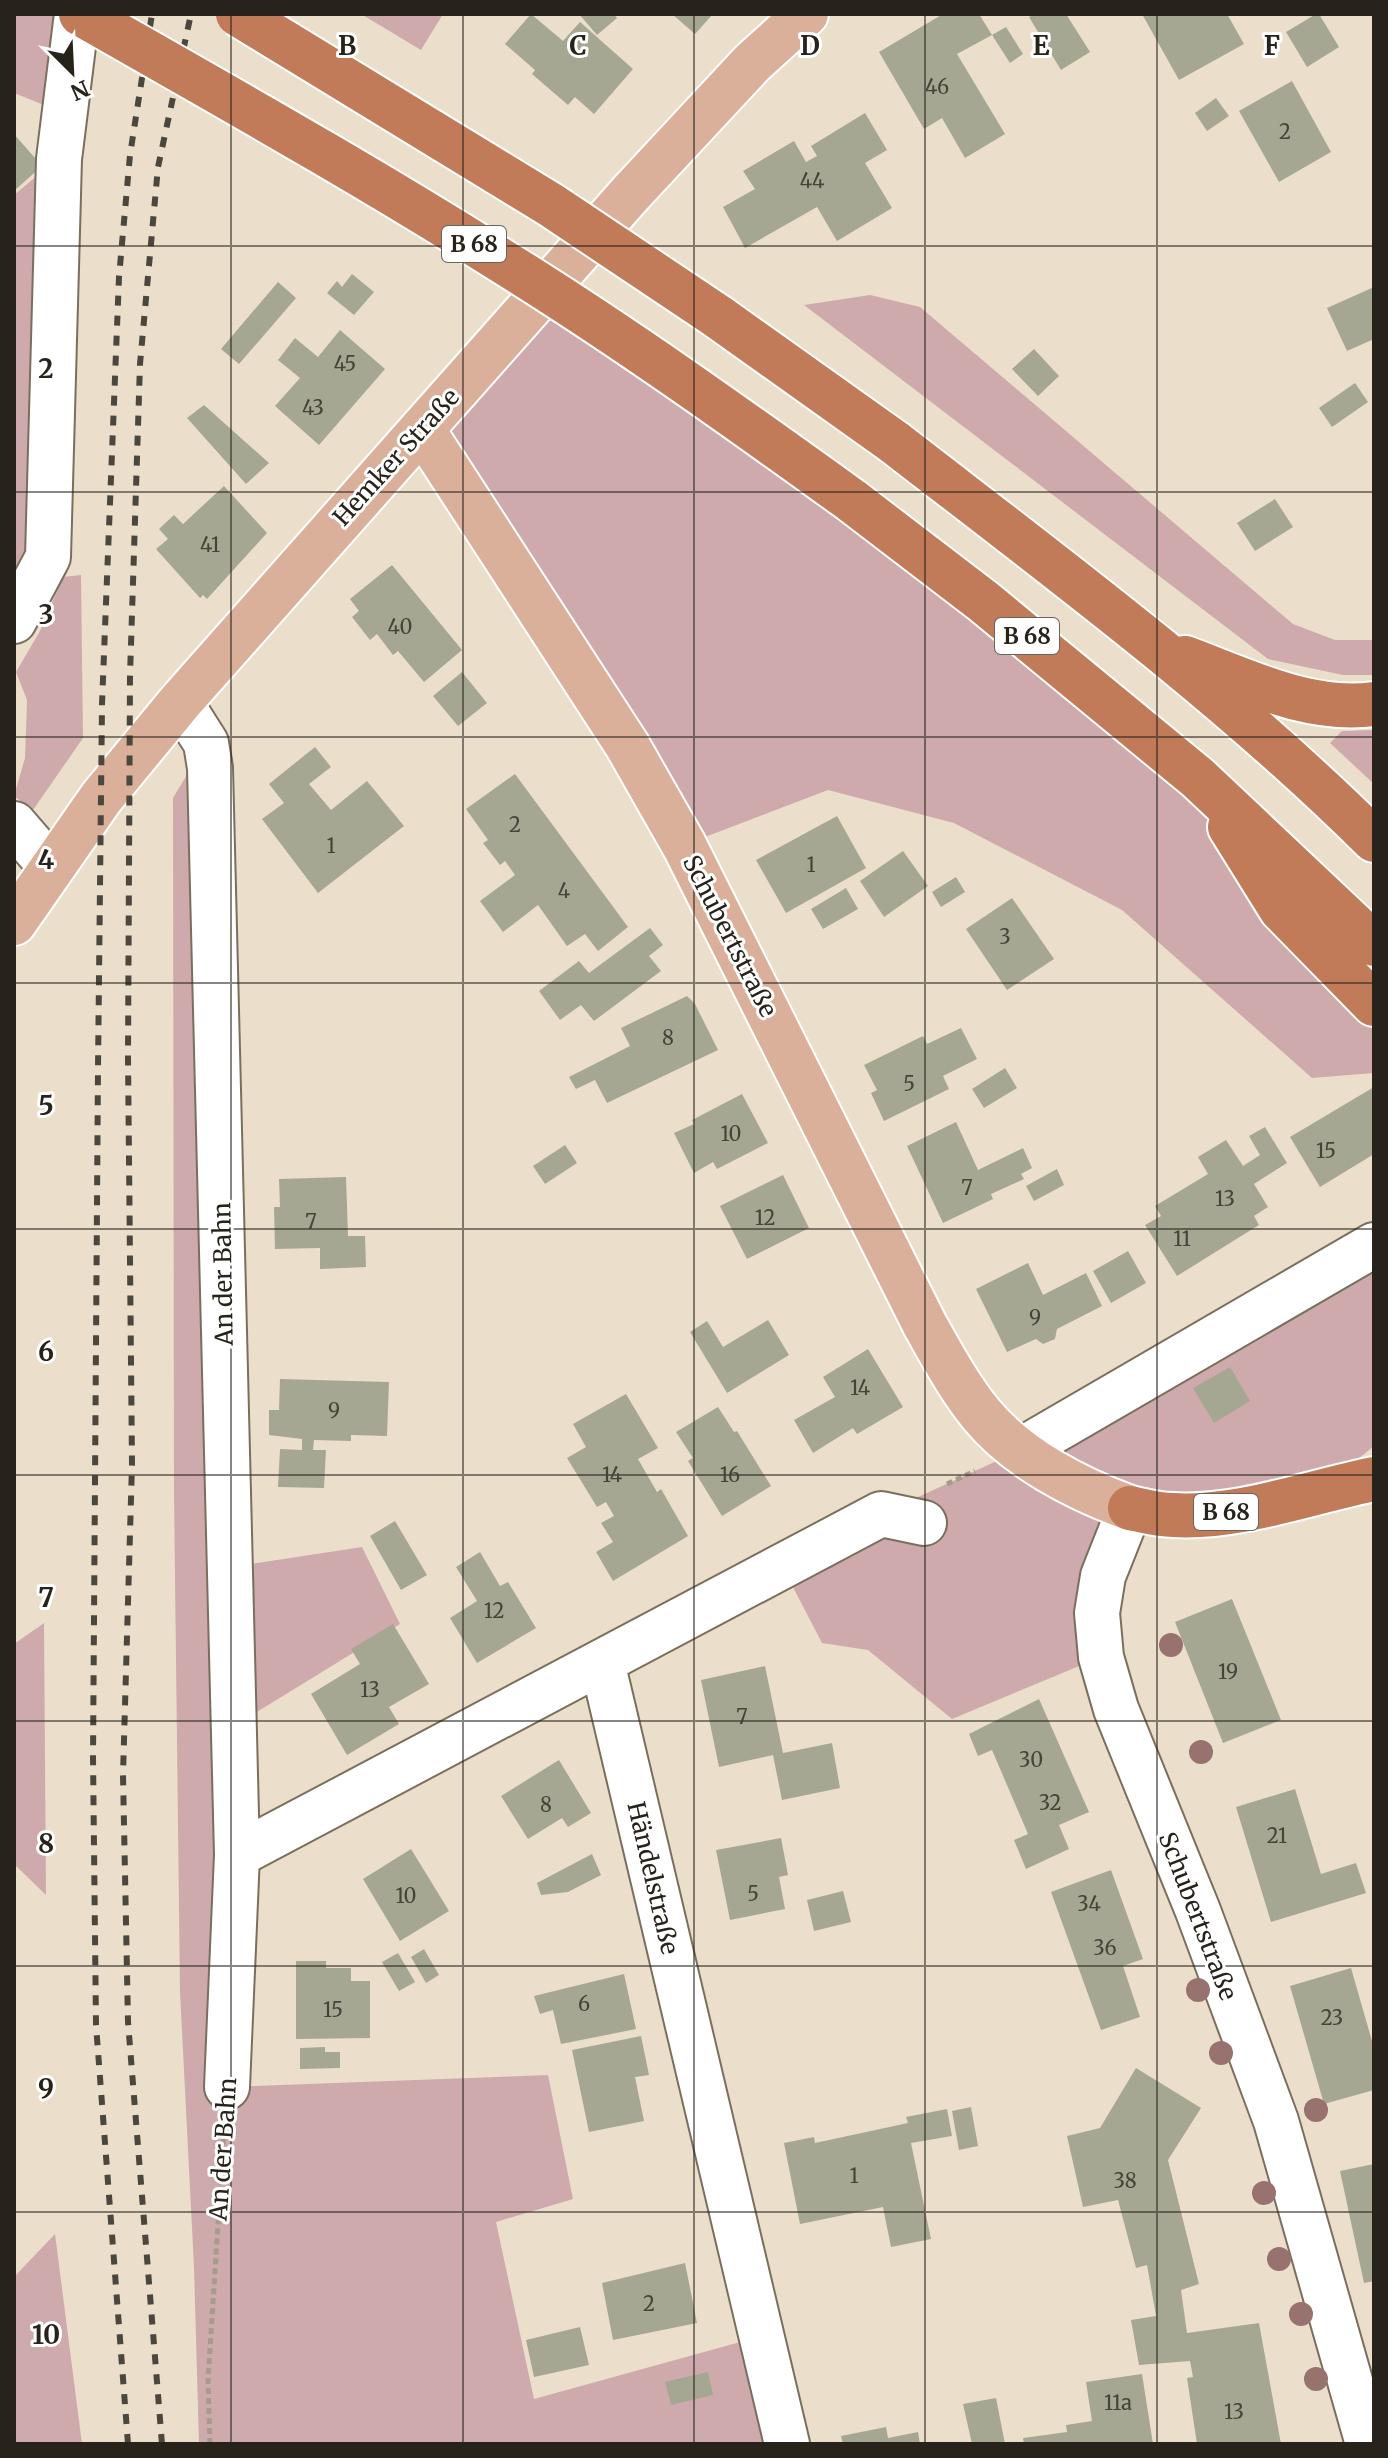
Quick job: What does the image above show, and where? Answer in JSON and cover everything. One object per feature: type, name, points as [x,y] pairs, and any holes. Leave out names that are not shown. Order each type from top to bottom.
[{"type":"highway","name":"B 68","points":[[79,14],[348,167],[506,263],[673,372],[851,500],[983,601],[1198,778],[1374,944]]},
{"type":"highway","points":[[238,14],[551,205],[717,316],[894,442],[1154,646],[1251,728],[1374,840]]},
{"type":"highway","points":[[1154,646],[1295,699],[1350,707],[1374,704]]},
{"type":"highway","name":"B 68","points":[[1198,778],[1281,909],[1374,1004]]},
{"type":"highway","name":"B 68","points":[[1320,1490],[1374,1446]]},
{"type":"highway","name":"B 68","points":[[1130,1508],[1173,1515],[1217,1514],[1374,1479]]},
{"type":"main road","name":"Hemker Straße","points":[[14,923],[101,798],[180,702],[631,193],[752,63],[806,14]]},
{"type":"main road","name":"Schubertstraße","points":[[422,429],[627,745],[684,845],[925,1325],[982,1415],[1021,1450],[1052,1472],[1093,1495],[1130,1508]]},
{"type":"street","points":[[14,621],[48,557],[59,159],[79,14]]},
{"type":"street","name":"An der Bahn","points":[[180,702],[206,743],[210,768],[237,1855],[227,2087]]},
{"type":"street","points":[[14,824],[52,868]]},
{"type":"street","points":[[1021,1450],[1374,1245]]},
{"type":"street","name":"Schubertstraße","points":[[1130,1508],[1103,1576],[1097,1613],[1101,1657],[1116,1709],[1198,1911],[1276,2121],[1368,2444]]},
{"type":"street","points":[[237,1855],[881,1514],[924,1523]]},
{"type":"street","name":"Händelstraße","points":[[602,1662],[787,2444]]},
{"type":"path","points":[[881,1514],[1021,1450]]},
{"type":"path","name":"An der Bahn","points":[[210,2444],[208,2381],[227,2087]]},
{"type":"shaded area","points":[[14,14],[80,14],[64,113],[14,93]]},
{"type":"shaded area","points":[[361,14],[443,14],[421,50]]},
{"type":"shaded area","points":[[38,175],[31,562],[14,593],[14,195]]},
{"type":"shaded area","points":[[545,289],[1109,702],[1374,1004],[1374,1073],[1312,1078],[1122,910],[954,823],[828,790],[684,845],[422,429]]},
{"type":"shaded area","points":[[870,295],[920,307],[1293,624],[1335,640],[1374,640],[1374,675],[1343,675],[1268,659],[804,305]]},
{"type":"shaded area","points":[[81,575],[83,738],[33,810],[14,796],[25,758],[27,700],[16,672],[40,631],[63,577]]},
{"type":"shaded area","points":[[1374,730],[1374,784],[1330,743],[1342,731]]},
{"type":"shaded area","points":[[206,743],[231,1567],[362,1547],[400,1624],[234,1726],[228,2087],[548,2075],[573,2199],[496,2222],[534,2399],[762,2336],[787,2444],[199,2444],[194,2267],[180,1992],[174,1493],[173,798]]},
{"type":"shaded area","points":[[1374,1245],[1374,1446],[1320,1490],[1130,1508],[1101,1657],[952,1719],[868,1650],[822,1643],[782,1566],[881,1514],[1021,1450]]},
{"type":"shaded area","points":[[44,1623],[46,1895],[14,1864],[14,1644]]},
{"type":"shaded area","points":[[55,2234],[82,2444],[14,2444],[14,2277]]},
{"type":"building","points":[[531,14],[563,41],[580,22],[633,69],[594,114],[575,97],[568,105],[532,74],[535,70],[505,44]]},
{"type":"building","points":[[579,14],[614,14],[617,18],[597,35]]},
{"type":"building","points":[[672,14],[713,14],[695,34]]},
{"type":"building","points":[[943,14],[979,14],[992,35],[957,54],[1005,134],[965,158],[942,118],[924,129],[879,52]]},
{"type":"building","points":[[1035,14],[1066,14],[1090,52],[1061,70],[1029,17]]},
{"type":"building","points":[[1142,14],[1227,14],[1244,44],[1179,80]]},
{"type":"building","points":[[1319,14],[1339,47],[1307,67],[1286,32]]},
{"type":"building","points":[[1006,27],[1023,54],[1010,63],[992,35]]},
{"type":"building","points":[[1292,81],[1331,152],[1279,182],[1239,111]]},
{"type":"building","points":[[1216,98],[1229,116],[1207,131],[1195,113]]},
{"type":"building","points":[[865,113],[887,150],[865,163],[892,208],[837,241],[817,207],[745,248],[723,207],[755,189],[743,171],[794,141],[806,162],[817,156],[811,146]]},
{"type":"building","points":[[14,134],[42,166],[14,191]]},
{"type":"building","points":[[352,274],[374,292],[354,315],[327,293],[337,281],[342,287]]},
{"type":"building","points":[[278,282],[296,298],[239,364],[221,349]]},
{"type":"building","points":[[1374,287],[1374,339],[1347,351],[1327,308]]},
{"type":"building","points":[[340,330],[385,369],[319,445],[275,406],[300,378],[278,360],[295,338],[318,357]]},
{"type":"building","points":[[1034,349],[1059,376],[1038,396],[1012,369]]},
{"type":"building","points":[[1355,383],[1368,402],[1332,427],[1319,408]]},
{"type":"building","points":[[204,405],[269,463],[246,484],[187,418]]},
{"type":"building","points":[[224,486],[267,533],[207,599],[203,595],[200,598],[156,549],[168,539],[159,529],[174,515],[183,524]]},
{"type":"building","points":[[1275,499],[1293,527],[1255,551],[1237,523]]},
{"type":"building","points":[[392,565],[462,650],[424,682],[398,651],[393,655],[377,634],[370,640],[352,617],[359,611],[350,599]]},
{"type":"building","points":[[462,672],[487,703],[458,726],[433,696]]},
{"type":"building","points":[[315,747],[331,767],[309,784],[331,810],[367,781],[404,826],[318,893],[262,819],[284,803],[269,784]]},
{"type":"building","points":[[515,774],[628,927],[598,951],[585,934],[567,946],[538,905],[503,932],[480,901],[515,875],[505,861],[500,865],[483,843],[488,840],[466,809]]},
{"type":"building","points":[[837,816],[866,868],[786,913],[756,860]]},
{"type":"building","points":[[903,851],[928,886],[884,917],[860,881]]},
{"type":"building","points":[[956,877],[965,892],[941,907],[932,892]]},
{"type":"building","points":[[846,888],[858,909],[823,929],[811,909]]},
{"type":"building","points":[[1012,898],[1054,959],[1007,990],[966,929]]},
{"type":"building","points":[[650,928],[663,945],[649,956],[661,971],[594,1021],[581,1005],[560,1020],[539,991],[579,961],[589,973]]},
{"type":"building","points":[[687,996],[695,1004],[718,1050],[607,1103],[595,1080],[576,1089],[569,1077],[630,1046],[621,1028]]},
{"type":"building","points":[[961,1028],[977,1059],[943,1076],[949,1089],[884,1121],[871,1093],[877,1090],[864,1065],[923,1036],[927,1044]]},
{"type":"building","points":[[1005,1068],[1017,1088],[984,1108],[972,1089]]},
{"type":"building","points":[[1374,1087],[1374,1154],[1320,1187],[1290,1137]]},
{"type":"building","points":[[742,1094],[768,1143],[717,1169],[713,1162],[694,1173],[674,1133]]},
{"type":"building","points":[[956,1122],[978,1170],[1023,1148],[1032,1168],[1021,1174],[1024,1179],[991,1194],[993,1199],[943,1223],[907,1146]]},
{"type":"building","points":[[1265,1127],[1287,1163],[1254,1184],[1268,1207],[1254,1216],[1259,1225],[1177,1276],[1145,1225],[1161,1216],[1155,1206],[1208,1174],[1198,1157],[1226,1140],[1243,1166],[1260,1155],[1249,1136]]},
{"type":"building","points":[[565,1145],[577,1163],[545,1184],[533,1166]]},
{"type":"building","points":[[1057,1169],[1064,1185],[1034,1201],[1026,1186]]},
{"type":"building","points":[[783,1175],[809,1228],[747,1259],[720,1206]]},
{"type":"building","points":[[346,1177],[348,1236],[365,1236],[366,1267],[320,1269],[320,1248],[275,1249],[274,1207],[280,1207],[279,1179]]},
{"type":"building","points":[[1128,1251],[1146,1283],[1111,1303],[1093,1271]]},
{"type":"building","points":[[1028,1263],[1043,1295],[1086,1273],[1102,1306],[1057,1329],[1055,1339],[1043,1344],[1036,1339],[1007,1352],[976,1289]]},
{"type":"building","points":[[768,1320],[789,1355],[727,1393],[690,1332],[707,1321],[723,1347]]},
{"type":"building","points":[[868,1349],[903,1407],[857,1434],[853,1428],[813,1453],[794,1420],[835,1397],[823,1377]]},
{"type":"building","points":[[1230,1367],[1250,1401],[1214,1423],[1193,1388]]},
{"type":"building","points":[[280,1379],[389,1382],[387,1436],[351,1435],[351,1441],[314,1440],[313,1450],[326,1450],[324,1488],[278,1487],[280,1449],[302,1450],[302,1439],[269,1435],[269,1410],[279,1410]]},
{"type":"building","points":[[626,1394],[658,1448],[638,1459],[657,1492],[661,1489],[688,1536],[613,1581],[596,1552],[613,1542],[601,1523],[614,1516],[606,1502],[597,1507],[567,1458],[586,1447],[573,1424]]},
{"type":"building","points":[[718,1407],[734,1432],[737,1431],[771,1486],[722,1516],[688,1461],[693,1458],[676,1432]]},
{"type":"building","points":[[395,1521],[427,1575],[401,1590],[370,1536]]},
{"type":"building","points":[[480,1552],[500,1586],[508,1582],[536,1628],[477,1663],[450,1618],[477,1601],[456,1567]]},
{"type":"building","points":[[1232,1599],[1281,1720],[1223,1743],[1175,1622]]},
{"type":"building","points":[[393,1624],[429,1684],[389,1707],[399,1724],[347,1755],[311,1694],[360,1664],[351,1649]]},
{"type":"building","points":[[765,1666],[783,1753],[832,1743],[840,1788],[782,1800],[773,1755],[719,1767],[701,1680]]},
{"type":"building","points":[[1039,1699],[1089,1812],[1059,1825],[1069,1849],[1026,1869],[1014,1840],[1028,1834],[992,1750],[978,1756],[969,1734]]},
{"type":"building","points":[[559,1760],[591,1813],[568,1827],[562,1818],[528,1839],[501,1796]]},
{"type":"building","points":[[1295,1789],[1321,1874],[1356,1863],[1366,1893],[1271,1922],[1236,1807]]},
{"type":"building","points":[[781,1838],[788,1875],[779,1877],[785,1909],[730,1920],[716,1850]]},
{"type":"building","points":[[411,1849],[449,1911],[400,1941],[363,1879]]},
{"type":"building","points":[[592,1854],[601,1875],[568,1892],[541,1895],[537,1883]]},
{"type":"building","points":[[1111,1870],[1143,1959],[1123,1966],[1140,2017],[1101,2030],[1051,1892]]},
{"type":"building","points":[[843,1891],[851,1922],[814,1931],[807,1900]]},
{"type":"building","points":[[424,1949],[439,1975],[426,1983],[411,1957]]},
{"type":"building","points":[[398,1953],[415,1982],[399,1991],[382,1962]]},
{"type":"building","points":[[296,1961],[326,1961],[326,1968],[351,1968],[351,1981],[370,1981],[370,2038],[296,2039]]},
{"type":"building","points":[[1351,1968],[1374,2048],[1374,2090],[1324,2104],[1290,1986]]},
{"type":"building","points":[[624,1974],[636,2029],[561,2044],[553,2010],[540,2014],[534,1996]]},
{"type":"building","points":[[641,2036],[649,2075],[635,2077],[644,2121],[589,2132],[572,2050]]},
{"type":"building","points":[[325,2047],[325,2052],[340,2052],[340,2068],[300,2069],[300,2048]]},
{"type":"building","points":[[1136,2068],[1201,2108],[1168,2160],[1199,2284],[1181,2290],[1187,2333],[1259,2323],[1281,2444],[1197,2444],[1187,2378],[1193,2377],[1190,2361],[1139,2365],[1131,2320],[1156,2316],[1147,2265],[1136,2268],[1118,2200],[1083,2207],[1067,2136],[1100,2128]]},
{"type":"building","points":[[971,2107],[978,2146],[959,2150],[952,2111]]},
{"type":"building","points":[[947,2109],[952,2136],[911,2143],[931,2239],[891,2247],[883,2207],[800,2224],[784,2143],[814,2137],[815,2143],[908,2123],[906,2117]]},
{"type":"building","points":[[1374,2164],[1374,2281],[1364,2283],[1340,2171]]},
{"type":"building","points":[[685,2263],[697,2323],[613,2340],[602,2283]]},
{"type":"building","points":[[580,2327],[589,2365],[534,2377],[526,2340]]},
{"type":"building","points":[[708,2372],[713,2395],[671,2405],[665,2382]]},
{"type":"building","points":[[1142,2374],[1153,2444],[1024,2444],[1023,2438],[1067,2432],[1066,2425],[1092,2421],[1086,2382]]},
{"type":"building","points":[[996,2398],[1005,2444],[972,2444],[963,2404]]},
{"type":"building","points":[[886,2427],[888,2438],[918,2432],[920,2444],[843,2444],[841,2436]]},
{"type":"railway","points":[[128,2444],[96,2025],[93,1757],[98,1068],[102,704],[119,277],[130,155],[152,14]]},
{"type":"railway","points":[[162,2444],[128,2022],[123,1775],[132,1464],[128,1057],[130,676],[140,364],[158,167],[191,14]]}]
